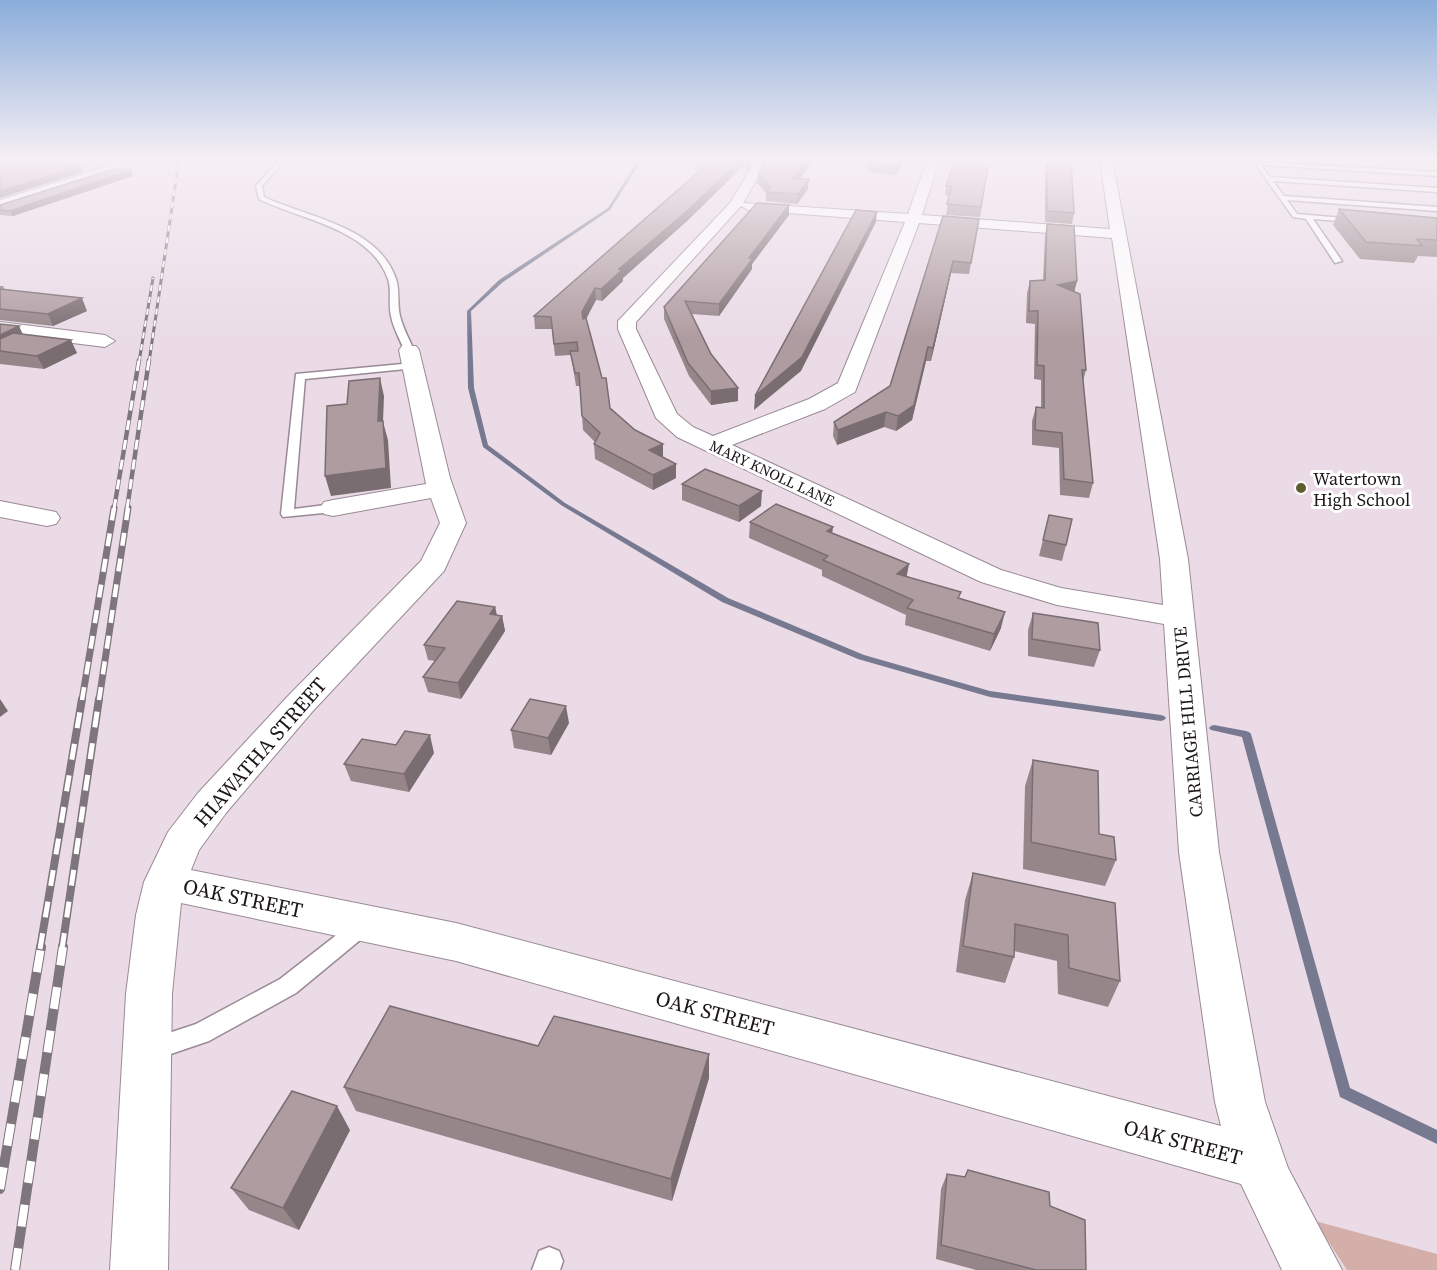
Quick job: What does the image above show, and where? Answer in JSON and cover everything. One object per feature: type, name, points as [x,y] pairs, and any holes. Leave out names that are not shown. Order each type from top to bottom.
[{"type":"street","name":"MARY KNOLL LANE","points":[[722,219],[627,321],[627,329],[668,418],[680,429],[991,576],[1057,596],[1180,617]]},
{"type":"street","points":[[712,445],[817,404],[847,387],[913,219]]},
{"type":"street","points":[[930,219],[1119,234]]},
{"type":"street","name":"CARRIAGE HILL DRIVE","points":[[1116,219],[1174,559],[1199,852],[1240,1102],[1260,1163],[1291,1233],[1313,1270]]},
{"type":"street","points":[[0,328],[105,341]]},
{"type":"street","name":"HIAWATHA STREET","points":[[139,1270],[149,994],[157,915],[165,882],[182,843],[212,803],[300,704],[434,564],[453,523],[441,489],[411,358]]},
{"type":"street","points":[[333,508],[441,489]]},
{"type":"street","points":[[0,509],[47,518]]},
{"type":"street","name":"OAK STREET","points":[[165,882],[456,942],[1260,1163]]},
{"type":"lane","points":[[317,219],[336,226],[358,238],[374,252],[392,278],[396,316],[411,358],[300,376],[286,514],[333,508]]},
{"type":"lane","points":[[1310,219],[1338,261]]},
{"type":"lane","points":[[1341,219],[1367,221]]},
{"type":"lane","points":[[146,1051],[201,1033],[288,986],[366,924]]},
{"type":"shaded area","points":[[1315,1221],[1437,1254],[1437,1270],[1347,1270]]},
{"type":"building","points":[[644,219],[677,219],[619,269],[622,270],[601,289],[595,288],[582,312],[583,319],[586,318],[602,378],[606,378],[610,408],[635,430],[663,444],[649,450],[676,464],[653,475],[594,444],[600,433],[582,416],[579,373],[575,373],[570,351],[578,351],[577,342],[554,344],[551,317],[534,316]]},
{"type":"building","points":[[742,219],[778,219],[719,304],[685,301],[711,354],[738,388],[711,391],[688,363],[664,307]]},
{"type":"building","points":[[851,219],[873,219],[802,357],[755,396]]},
{"type":"building","points":[[942,219],[979,219],[971,263],[953,261],[933,348],[928,347],[914,405],[898,416],[886,412],[838,430],[834,422],[890,386]]},
{"type":"building","points":[[1347,219],[1437,219],[1437,240],[1417,239],[1422,246],[1366,242]]},
{"type":"building","points":[[1047,224],[1074,226],[1077,281],[1058,285],[1080,294],[1086,370],[1082,370],[1093,483],[1064,479],[1062,433],[1035,430],[1036,407],[1044,408],[1044,366],[1037,365],[1038,311],[1029,311],[1030,281],[1045,280]]},
{"type":"building","points":[[0,289],[82,298],[48,314],[0,309]]},
{"type":"building","points":[[0,324],[19,326],[0,335]]},
{"type":"building","points":[[13,333],[71,340],[37,356],[0,351],[0,339]]},
{"type":"building","points":[[380,378],[378,421],[383,421],[386,468],[325,476],[327,406],[347,404],[349,381]]},
{"type":"building","points":[[705,469],[762,491],[739,506],[682,484]]},
{"type":"building","points":[[776,504],[833,527],[827,531],[909,564],[897,574],[961,592],[958,598],[1005,612],[994,634],[907,608],[913,600],[823,560],[828,556],[750,522]]},
{"type":"building","points":[[1049,515],[1072,519],[1066,545],[1043,540]]},
{"type":"building","points":[[457,601],[495,607],[490,614],[502,616],[458,683],[423,677],[445,648],[424,645]]},
{"type":"building","points":[[1033,613],[1098,623],[1100,650],[1032,639]]},
{"type":"building","points":[[530,699],[566,706],[548,738],[511,730]]},
{"type":"building","points":[[405,731],[430,735],[404,774],[344,764],[362,739],[396,745]]},
{"type":"building","points":[[1033,760],[1098,771],[1099,834],[1114,837],[1116,860],[1031,842]]},
{"type":"building","points":[[973,873],[1115,903],[1120,981],[1069,968],[1068,935],[1015,924],[1014,957],[963,946]]},
{"type":"building","points":[[390,1006],[538,1046],[554,1016],[709,1054],[671,1179],[344,1087]]},
{"type":"building","points":[[292,1091],[337,1106],[283,1208],[231,1188]]},
{"type":"building","points":[[968,1170],[1049,1192],[1050,1206],[1085,1220],[1086,1270],[1036,1270],[941,1245],[947,1174],[965,1177]]},
{"type":"waterway","points":[[594,219],[501,281],[469,311],[471,388],[485,446],[563,504],[725,600],[861,657],[990,694],[1161,718]]},
{"type":"waterway","points":[[1214,728],[1246,734],[1345,1092],[1437,1137]]},
{"type":"railway","points":[[149,362],[170,219]]},
{"type":"railway","points":[[139,362],[153,278]]},
{"type":"railway","points":[[114,509],[139,360]]},
{"type":"railway","points":[[127,509],[149,360]]},
{"type":"railway","points":[[82,700],[114,508]]},
{"type":"railway","points":[[99,700],[128,508]]},
{"type":"railway","points":[[40,949],[82,699]]},
{"type":"railway","points":[[62,949],[99,699]]},
{"type":"railway","points":[[0,1189],[41,947]]},
{"type":"railway","points":[[15,1270],[63,947]]},
{"type":"place","name":"Watertown High School","points":[[1301,488]]}]
